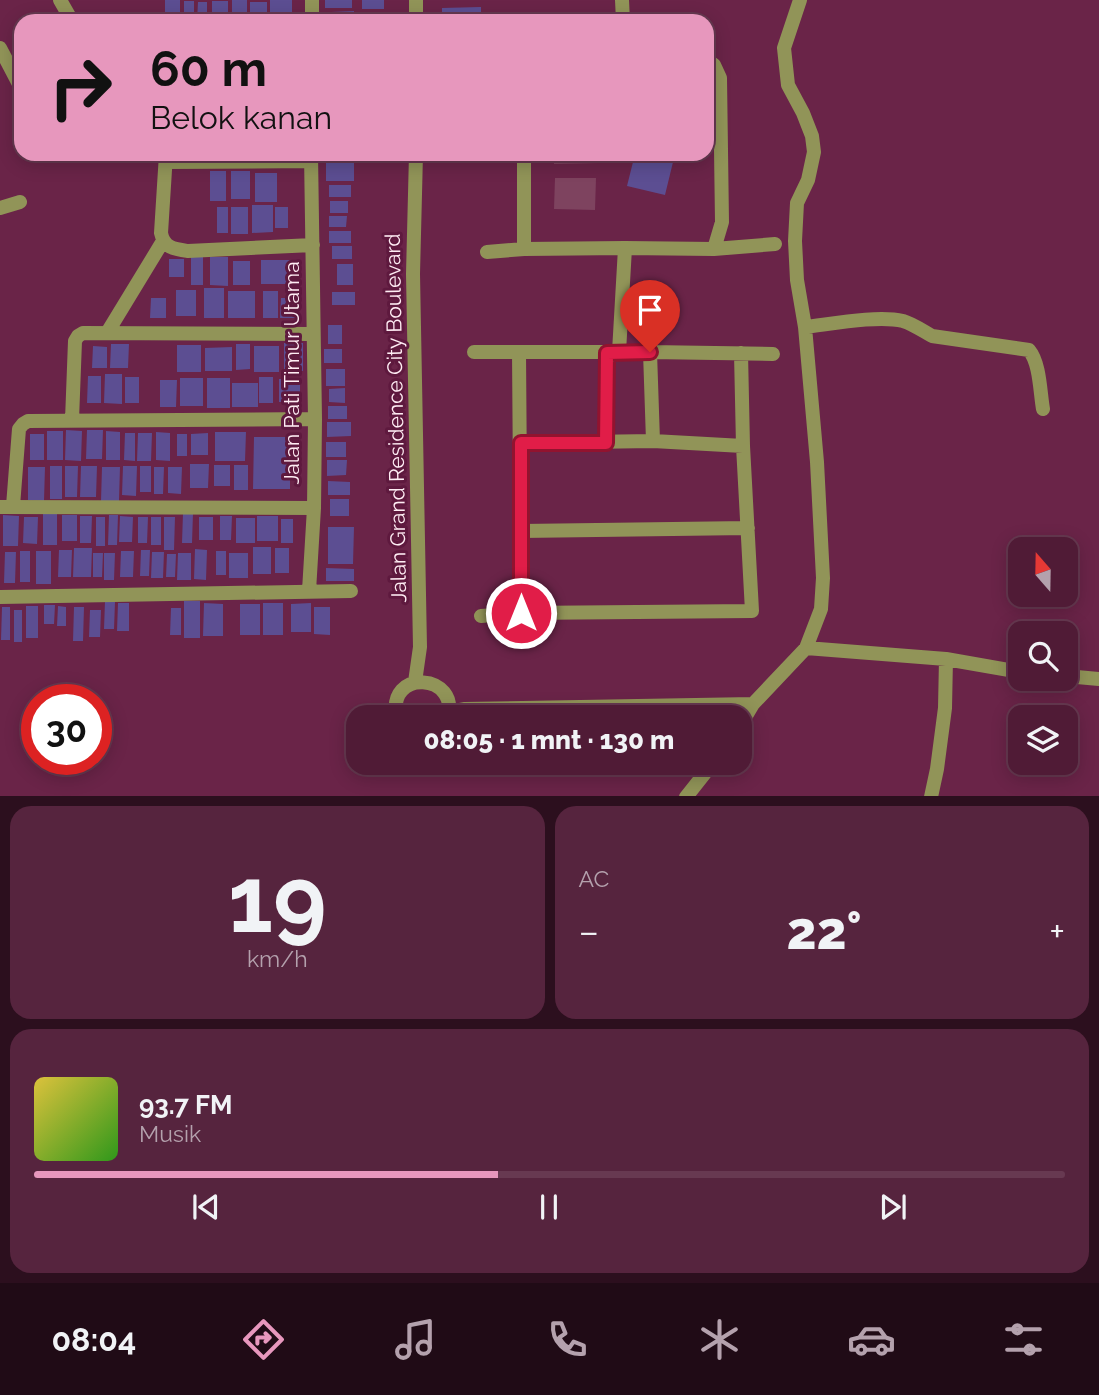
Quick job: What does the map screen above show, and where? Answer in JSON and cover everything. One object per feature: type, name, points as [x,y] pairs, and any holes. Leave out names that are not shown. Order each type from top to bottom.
[{"type":"street","points":[[695,705],[753,704],[806,648],[821,609],[823,578],[817,462],[795,241],[797,203],[808,180],[814,152],[812,136],[788,85],[785,48],[800,0]]},
{"type":"street","points":[[0,48],[14,75]]},
{"type":"street","points":[[714,65],[720,78],[722,222],[714,249]]},
{"type":"street","points":[[107,333],[163,241],[161,224],[166,161]]},
{"type":"street","name":"Jalan Pati Timur Utama","points":[[309,591],[314,508],[315,419],[310,161]]},
{"type":"street","name":"Jalan Grand Residence City Boulevard","points":[[395,705],[398,695],[405,687],[415,682],[420,648],[413,274],[416,161]]},
{"type":"street","points":[[524,161],[524,249]]},
{"type":"street","points":[[0,208],[20,202]]},
{"type":"street","points":[[163,241],[174,249],[188,251],[313,245]]},
{"type":"street","points":[[487,252],[524,249],[714,249],[775,244]]},
{"type":"street","points":[[606,443],[625,248]]},
{"type":"street","points":[[805,327],[882,319],[903,321],[932,336],[1029,350],[1036,364],[1043,409]]},
{"type":"street","points":[[72,420],[75,341],[83,333],[312,334]]},
{"type":"street","points":[[474,352],[773,354]]},
{"type":"street","points":[[519,352],[521,613]]},
{"type":"street","points":[[650,352],[653,441]]},
{"type":"street","points":[[481,616],[521,613],[752,611],[741,353]]},
{"type":"street","points":[[314,508],[7,507],[19,429],[28,421],[315,419]]},
{"type":"street","points":[[521,443],[653,441],[743,446]]},
{"type":"street","points":[[521,531],[748,528]]},
{"type":"street","points":[[0,597],[351,591]]},
{"type":"street","points":[[806,648],[946,659],[1008,670]]},
{"type":"street","points":[[931,796],[945,708],[946,659]]},
{"type":"street","points":[[1078,677],[1099,679]]},
{"type":"street","points":[[415,682],[425,681],[436,685],[443,692],[448,705]]},
{"type":"street","points":[[686,796],[703,775]]},
{"type":"shaded area","points":[[554,161],[599,163],[554,164]]},
{"type":"shaded area","points":[[555,178],[596,178],[595,210],[554,209]]},
{"type":"building","points":[[165,0],[180,0],[180,14],[165,14]]},
{"type":"building","points":[[232,0],[247,0],[247,14],[232,14]]},
{"type":"building","points":[[270,0],[292,0],[292,14],[270,14]]},
{"type":"building","points":[[325,0],[352,0],[352,8],[325,8]]},
{"type":"building","points":[[362,0],[384,0],[384,9],[362,9]]},
{"type":"building","points":[[184,1],[194,1],[194,14],[184,14]]},
{"type":"building","points":[[212,1],[228,1],[228,14],[212,14]]},
{"type":"building","points":[[198,2],[207,2],[207,14],[197,14]]},
{"type":"building","points":[[250,2],[267,2],[267,14],[250,14]]},
{"type":"building","points":[[481,7],[481,14],[442,14],[442,8]]},
{"type":"building","points":[[354,11],[354,14],[331,14]]},
{"type":"building","points":[[326,161],[354,161],[354,181],[326,181]]},
{"type":"building","points":[[633,161],[673,161],[665,195],[627,186]]},
{"type":"building","points":[[210,171],[226,171],[226,201],[210,201]]},
{"type":"building","points":[[231,171],[250,171],[250,199],[231,199]]},
{"type":"building","points":[[255,173],[277,173],[277,202],[255,202]]},
{"type":"building","points":[[329,185],[351,185],[351,197],[329,197]]},
{"type":"building","points":[[330,201],[348,201],[348,213],[330,213]]},
{"type":"building","points":[[252,205],[273,205],[273,232],[252,233]]},
{"type":"building","points":[[217,207],[228,207],[228,233],[217,233]]},
{"type":"building","points":[[231,207],[248,207],[248,234],[231,234]]},
{"type":"building","points":[[275,207],[288,207],[288,228],[275,228]]},
{"type":"building","points":[[329,216],[347,216],[346,227],[329,227]]},
{"type":"building","points":[[329,231],[351,231],[351,243],[329,243]]},
{"type":"building","points":[[332,246],[352,246],[352,259],[332,259]]},
{"type":"building","points":[[191,255],[203,255],[203,285],[191,285]]},
{"type":"building","points":[[210,257],[228,257],[228,286],[210,285]]},
{"type":"building","points":[[169,259],[184,259],[184,277],[169,277]]},
{"type":"building","points":[[261,260],[294,260],[294,284],[261,284]]},
{"type":"building","points":[[233,261],[250,261],[250,285],[233,285]]},
{"type":"building","points":[[337,264],[353,264],[353,285],[337,285]]},
{"type":"building","points":[[204,288],[224,288],[224,318],[204,318]]},
{"type":"building","points":[[176,290],[196,290],[196,316],[176,316]]},
{"type":"building","points":[[228,291],[255,291],[255,318],[228,318]]},
{"type":"building","points":[[263,291],[278,291],[278,318],[263,318]]},
{"type":"building","points":[[332,292],[355,292],[355,305],[332,305]]},
{"type":"building","points":[[151,298],[166,298],[166,318],[150,318]]},
{"type":"building","points":[[281,298],[294,298],[295,318],[280,318]]},
{"type":"building","points":[[328,325],[342,325],[342,344],[328,344]]},
{"type":"building","points":[[284,343],[303,343],[303,371],[284,370]]},
{"type":"building","points":[[111,344],[129,344],[128,368],[110,368]]},
{"type":"building","points":[[236,344],[250,344],[250,369],[236,370]]},
{"type":"building","points":[[177,345],[201,345],[201,372],[177,372]]},
{"type":"building","points":[[93,346],[107,347],[107,368],[92,368]]},
{"type":"building","points":[[254,346],[279,346],[279,372],[254,372]]},
{"type":"building","points":[[232,347],[232,371],[205,371],[205,348]]},
{"type":"building","points":[[324,349],[342,349],[342,363],[324,363]]},
{"type":"building","points":[[326,369],[345,369],[345,386],[326,386]]},
{"type":"building","points":[[105,374],[122,374],[122,404],[104,403]]},
{"type":"building","points":[[88,376],[101,376],[101,403],[87,403]]},
{"type":"building","points":[[125,377],[139,377],[139,403],[125,403]]},
{"type":"building","points":[[259,377],[273,377],[273,403],[259,403]]},
{"type":"building","points":[[180,378],[203,378],[203,406],[180,406]]},
{"type":"building","points":[[207,378],[230,378],[230,408],[207,408]]},
{"type":"building","points":[[279,379],[300,379],[300,402],[279,402]]},
{"type":"building","points":[[160,380],[177,380],[176,407],[160,407]]},
{"type":"building","points":[[232,383],[258,383],[258,407],[232,407]]},
{"type":"building","points":[[345,388],[345,403],[329,402],[329,389]]},
{"type":"building","points":[[328,406],[347,406],[347,419],[328,419]]},
{"type":"building","points":[[327,422],[351,422],[351,436],[327,437]]},
{"type":"building","points":[[66,430],[82,431],[81,461],[65,460]]},
{"type":"building","points":[[87,430],[103,430],[102,459],[86,459]]},
{"type":"building","points":[[47,431],[63,431],[63,460],[47,460]]},
{"type":"building","points":[[106,431],[120,432],[120,460],[106,460]]},
{"type":"building","points":[[156,432],[170,433],[170,461],[156,460]]},
{"type":"building","points":[[215,432],[246,432],[245,461],[215,461]]},
{"type":"building","points":[[125,433],[135,433],[135,461],[124,460]]},
{"type":"building","points":[[138,433],[152,433],[151,461],[137,461]]},
{"type":"building","points":[[208,433],[208,455],[191,455],[191,434]]},
{"type":"building","points":[[30,434],[44,434],[44,460],[30,460]]},
{"type":"building","points":[[177,434],[187,434],[187,456],[177,456]]},
{"type":"building","points":[[254,437],[290,437],[290,489],[253,489]]},
{"type":"building","points":[[326,442],[346,442],[346,457],[326,457]]},
{"type":"building","points":[[327,460],[347,460],[346,475],[327,476]]},
{"type":"building","points":[[190,464],[209,464],[208,488],[190,488]]},
{"type":"building","points":[[214,465],[230,465],[230,486],[214,486]]},
{"type":"building","points":[[234,465],[248,465],[248,490],[234,490]]},
{"type":"building","points":[[50,466],[62,466],[62,499],[50,499]]},
{"type":"building","points":[[65,466],[78,466],[77,497],[65,497]]},
{"type":"building","points":[[81,466],[97,466],[96,497],[80,497]]},
{"type":"building","points":[[123,466],[137,466],[136,496],[122,495]]},
{"type":"building","points":[[140,466],[151,466],[151,492],[140,492]]},
{"type":"building","points":[[28,467],[45,467],[44,501],[28,500]]},
{"type":"building","points":[[102,467],[120,467],[119,501],[101,501]]},
{"type":"building","points":[[154,467],[164,467],[163,494],[154,494]]},
{"type":"building","points":[[168,467],[182,467],[181,494],[168,493]]},
{"type":"building","points":[[328,481],[350,482],[350,495],[328,495]]},
{"type":"building","points":[[330,499],[349,499],[349,516],[330,516]]},
{"type":"building","points":[[43,513],[57,513],[57,545],[43,545]]},
{"type":"building","points":[[183,513],[193,513],[192,543],[182,543]]},
{"type":"building","points":[[3,515],[19,516],[18,546],[3,546]]},
{"type":"building","points":[[62,515],[77,515],[77,541],[62,541]]},
{"type":"building","points":[[109,515],[118,515],[117,545],[108,545]]},
{"type":"building","points":[[80,516],[92,516],[91,543],[80,543]]},
{"type":"building","points":[[120,516],[133,517],[132,542],[119,542]]},
{"type":"building","points":[[220,516],[232,516],[231,540],[220,540]]},
{"type":"building","points":[[257,516],[278,516],[278,541],[257,541]]},
{"type":"building","points":[[24,517],[38,517],[37,544],[23,543]]},
{"type":"building","points":[[96,517],[105,517],[105,546],[96,546]]},
{"type":"building","points":[[138,517],[148,517],[147,543],[138,543]]},
{"type":"building","points":[[151,517],[161,517],[161,545],[151,545]]},
{"type":"building","points":[[164,517],[175,517],[174,550],[164,550]]},
{"type":"building","points":[[199,517],[213,517],[213,540],[199,540]]},
{"type":"building","points":[[236,518],[255,518],[255,543],[236,543]]},
{"type":"building","points":[[281,519],[293,519],[293,543],[281,543]]},
{"type":"building","points":[[328,527],[354,527],[353,564],[328,564]]},
{"type":"building","points":[[253,547],[271,547],[271,574],[253,574]]},
{"type":"building","points":[[74,548],[92,548],[91,577],[73,577]]},
{"type":"building","points":[[275,548],[289,548],[289,573],[275,573]]},
{"type":"building","points":[[195,549],[207,550],[206,580],[194,579]]},
{"type":"building","points":[[59,550],[72,550],[71,577],[58,577]]},
{"type":"building","points":[[141,550],[150,550],[149,576],[140,576]]},
{"type":"building","points":[[20,551],[30,551],[30,582],[20,582]]},
{"type":"building","points":[[36,551],[51,551],[51,584],[36,584]]},
{"type":"building","points":[[121,551],[134,551],[133,577],[120,577]]},
{"type":"building","points":[[216,551],[226,551],[226,575],[216,575]]},
{"type":"building","points":[[5,552],[16,552],[15,583],[4,583]]},
{"type":"building","points":[[152,552],[164,552],[163,578],[151,578]]},
{"type":"building","points":[[93,553],[103,553],[102,577],[93,577]]},
{"type":"building","points":[[104,553],[115,553],[114,580],[104,580]]},
{"type":"building","points":[[178,553],[191,553],[191,580],[177,580]]},
{"type":"building","points":[[229,553],[248,553],[248,578],[229,578]]},
{"type":"building","points":[[167,554],[176,554],[175,577],[166,577]]},
{"type":"building","points":[[326,568],[354,569],[354,581],[326,581]]},
{"type":"building","points":[[105,601],[115,602],[114,629],[104,629]]},
{"type":"building","points":[[184,601],[200,601],[200,638],[184,638]]},
{"type":"building","points":[[118,603],[129,603],[129,631],[117,631]]},
{"type":"building","points":[[204,603],[223,604],[223,636],[203,636]]},
{"type":"building","points":[[263,603],[283,603],[283,635],[263,635]]},
{"type":"building","points":[[311,603],[311,632],[291,632],[291,604]]},
{"type":"building","points":[[240,604],[260,604],[260,635],[240,635]]},
{"type":"building","points":[[44,605],[55,605],[54,624],[44,624]]},
{"type":"building","points":[[26,606],[38,606],[38,638],[26,638]]},
{"type":"building","points":[[58,606],[66,607],[66,626],[57,626]]},
{"type":"building","points":[[2,607],[10,607],[10,640],[1,640]]},
{"type":"building","points":[[74,607],[84,607],[83,641],[73,641]]},
{"type":"building","points":[[314,607],[330,607],[330,635],[314,634]]},
{"type":"building","points":[[171,608],[181,608],[181,635],[170,635]]},
{"type":"building","points":[[14,610],[22,610],[22,642],[14,642]]},
{"type":"building","points":[[90,610],[101,610],[100,637],[89,637]]},
{"type":"route","points":[[521,613],[521,443],[606,443],[607,353],[650,352]]}]
